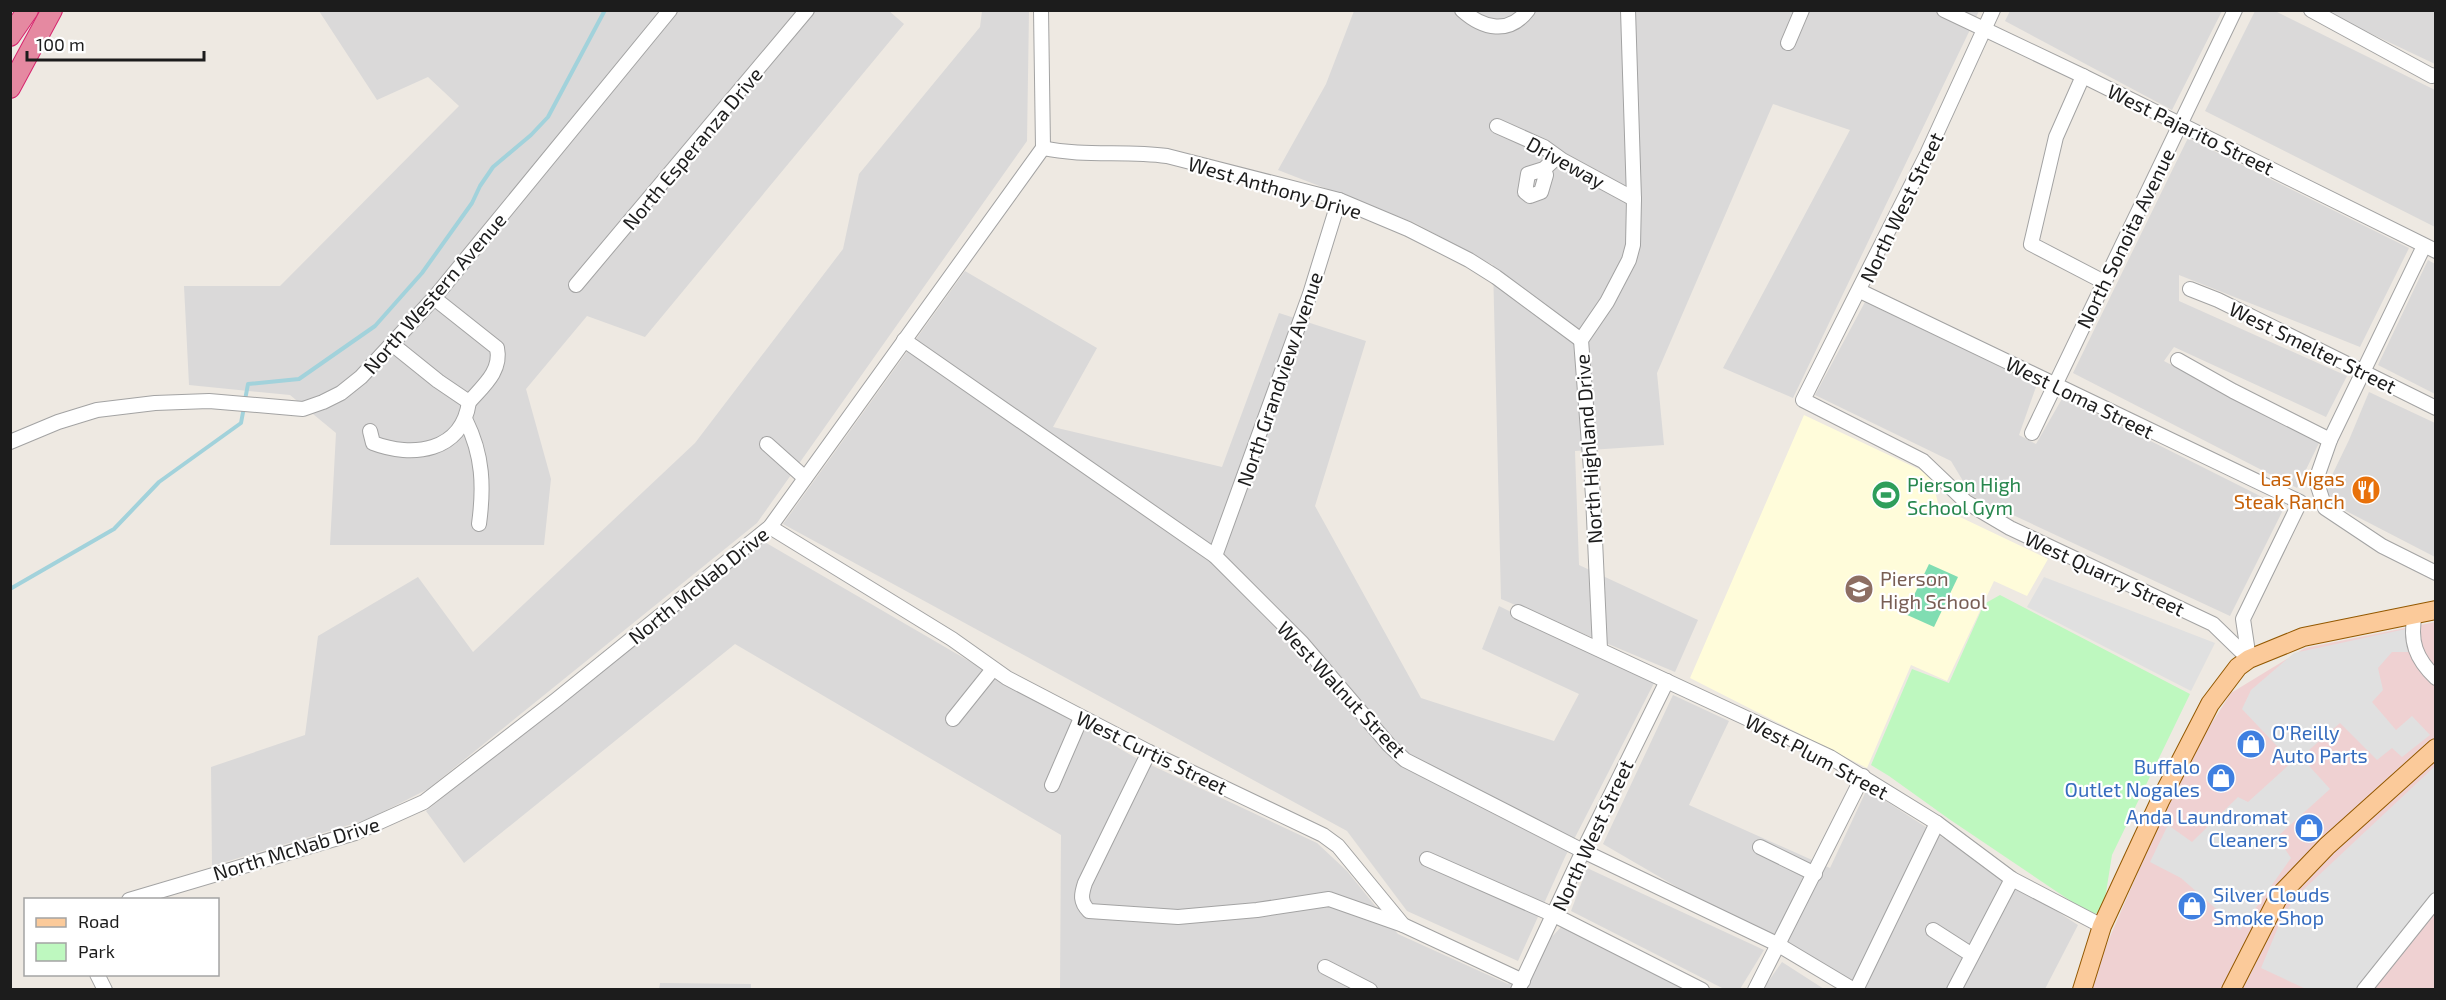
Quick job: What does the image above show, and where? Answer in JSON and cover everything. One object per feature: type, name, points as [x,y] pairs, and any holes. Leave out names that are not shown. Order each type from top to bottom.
[{"type":"highway","points":[[10,36],[28,10]]},
{"type":"highway","points":[[10,88],[52,10]]},
{"type":"main road","points":[[2082,990],[2102,926],[2160,801],[2210,704],[2238,667],[2249,659],[2303,637],[2436,610]]},
{"type":"main road","points":[[2231,990],[2279,896],[2327,846],[2436,748]]},
{"type":"street","name":"North Western Avenue","points":[[10,441],[97,410],[155,403],[209,401],[281,409],[303,409],[341,393],[362,377],[434,298],[670,10]]},
{"type":"street","name":"North Esperanza Drive","points":[[576,285],[807,10]]},
{"type":"street","points":[[1041,10],[1043,148]]},
{"type":"street","points":[[1462,10],[1490,26],[1505,26],[1520,21],[1528,10]]},
{"type":"street","name":"North Highland Drive","points":[[1600,649],[1593,496],[1581,340],[1606,302],[1629,260],[1635,229],[1628,10]]},
{"type":"street","points":[[1788,43],[1802,10]]},
{"type":"street","name":"West Pajarito Street","points":[[1944,10],[2083,76],[2430,248]]},
{"type":"street","name":"North West Street","points":[[1803,400],[1860,291],[1927,154],[1993,10]]},
{"type":"street","name":"North Sonoita Avenue","points":[[2032,433],[2235,10]]},
{"type":"street","points":[[2311,10],[2432,76],[2436,75]]},
{"type":"street","points":[[2083,76],[2056,137],[2031,244],[2104,282]]},
{"type":"street","name":"Driveway","points":[[1497,126],[1544,147],[1557,157],[1634,199]]},
{"type":"street","name":"West Anthony Drive","points":[[1043,148],[1064,152],[1147,153],[1167,156],[1339,200],[1408,229],[1469,260],[1581,340]]},
{"type":"street","name":"North McNab Drive","points":[[136,898],[355,833],[424,802],[556,700],[770,527],[1043,148]]},
{"type":"street","points":[[1544,169],[1557,157]]},
{"type":"street","name":"North Grandview Avenue","points":[[1215,556],[1310,294],[1339,200]]},
{"type":"street","points":[[2430,248],[2363,372],[2330,440],[2316,480],[2325,508],[2382,546],[2436,573]]},
{"type":"street","name":"West Smelter Street","points":[[2190,289],[2218,300],[2436,408]]},
{"type":"street","name":"West Loma Street","points":[[1860,291],[2300,502],[2243,619],[2249,659]]},
{"type":"street","points":[[370,431],[373,443],[393,451],[426,448],[448,441],[466,421],[469,402],[484,386],[497,366],[499,357],[496,348],[434,298]]},
{"type":"street","name":"West Walnut Street","points":[[904,340],[1215,556],[1302,643],[1396,753],[1406,760],[1583,851],[1778,944],[1855,990]]},
{"type":"street","points":[[392,344],[438,381],[469,402]]},
{"type":"street","points":[[2178,360],[2233,391],[2330,440]]},
{"type":"street","name":"West Quarry Street","points":[[1803,400],[1923,461],[1966,502],[2010,528],[2213,624],[2249,659]]},
{"type":"street","points":[[466,421],[475,439],[481,464],[483,492],[479,524]]},
{"type":"street","points":[[767,444],[805,478]]},
{"type":"street","name":"West Curtis Street","points":[[770,527],[952,639],[993,669],[1149,752],[1323,835],[1338,846],[1403,925],[1521,985]]},
{"type":"street","name":"West Plum Street","points":[[1518,612],[1830,757],[1937,822],[2012,879],[2102,926]]},
{"type":"street","points":[[2415,614],[2411,630],[2414,649],[2425,668],[2436,678]]},
{"type":"street","points":[[953,719],[993,669]]},
{"type":"street","name":"North West Street","points":[[1521,985],[1583,851],[1667,681]]},
{"type":"street","points":[[1052,785],[1080,717]]},
{"type":"street","points":[[1149,752],[1085,883],[1081,894],[1083,905],[1089,911],[1097,914],[1178,917],[1257,910],[1329,899],[1403,925]]},
{"type":"street","points":[[1755,990],[1863,776]]},
{"type":"street","points":[[1855,990],[1937,822]]},
{"type":"street","points":[[1760,847],[1815,874]]},
{"type":"street","points":[[1427,859],[1554,915],[1702,990]]},
{"type":"street","points":[[1954,990],[2012,879]]},
{"type":"street","points":[[2364,990],[2436,900]]},
{"type":"street","points":[[1933,930],[1972,955]]},
{"type":"street","points":[[1325,968],[1370,990]]},
{"type":"street","points":[[98,976],[105,990]]},
{"type":"shaded area","points":[[888,10],[904,24],[645,337],[587,316],[526,389],[551,479],[544,545],[330,545],[336,433],[290,395],[189,385],[184,286],[280,286],[459,106],[428,77],[377,100],[319,11]]},
{"type":"shaded area","points":[[2010,10],[2222,11],[2172,110],[2005,21]]},
{"type":"shaded area","points":[[982,11],[1029,11],[1027,141],[757,523],[428,789],[369,819],[212,866],[211,767],[305,735],[318,636],[418,577],[473,652],[695,443],[843,249],[859,174],[980,27]]},
{"type":"shaded area","points":[[1354,11],[1979,11],[1793,398],[1723,368],[1850,130],[1773,104],[1657,373],[1664,445],[1575,451],[1579,565],[1698,620],[1675,672],[1501,599],[1493,265],[1415,223],[1278,170],[1326,84]]},
{"type":"shaded area","points":[[2255,11],[2275,11],[2435,90],[2435,227],[2205,111]]},
{"type":"shaded area","points":[[2323,11],[2435,11],[2435,64]]},
{"type":"shaded area","points":[[2188,138],[2409,248],[2360,347],[2179,275],[2179,301],[2347,376],[2326,417],[2174,347],[2164,361],[2319,443],[2297,488],[2073,373]]},
{"type":"shaded area","points":[[2428,260],[2435,264],[2435,394],[2378,365]]},
{"type":"shaded area","points":[[965,271],[1097,348],[1053,427],[1222,467],[1279,313],[1366,341],[1315,506],[1421,698],[1554,741],[1579,694],[1482,649],[1499,606],[1654,683],[1565,857],[1518,961],[1407,911],[1347,831],[783,524]]},
{"type":"shaded area","points":[[1865,302],[2037,384],[2019,435],[2036,444],[2063,397],[2284,508],[2230,616],[1972,496],[1951,461],[1815,395]]},
{"type":"shaded area","points":[[2369,392],[2435,423],[2435,557],[2321,498]]},
{"type":"shaded area","name":"Pierson High School","points":[[1804,415],[1931,475],[1939,507],[2048,559],[2027,596],[1994,581],[1947,681],[1911,665],[1867,768],[1690,678]]},
{"type":"shaded area","points":[[761,540],[1136,758],[1317,843],[1347,871],[1398,934],[1508,984],[1561,927],[1685,989],[1060,989],[1061,835],[735,644],[464,863],[426,811]]},
{"type":"shaded area","points":[[2044,577],[2215,643],[2191,691],[2027,607]]},
{"type":"shaded area","points":[[2435,622],[2435,989],[2087,990],[2183,768],[2231,693],[2305,648]]},
{"type":"shaded area","points":[[2406,629],[2408,652],[2392,652],[2378,668],[2383,690],[2372,702],[2396,730],[2412,716],[2430,735],[2402,757],[2392,748],[2377,760],[2340,723],[2301,757],[2330,789],[2277,837],[2291,858],[2240,930],[2181,878],[2150,862],[2168,825],[2192,842],[2238,797],[2248,802],[2292,762],[2242,709],[2251,690],[2294,653]]},
{"type":"shaded area","points":[[1673,695],[1729,721],[1689,805],[1830,868],[1867,789],[2078,925],[2045,989],[1852,989],[1603,844]]},
{"type":"shaded area","points":[[2435,766],[2435,895],[2356,989],[2306,989],[2261,968],[2284,913],[2302,891]]},
{"type":"shaded area","points":[[1587,868],[1764,950],[1740,989],[1724,989],[1571,911]]},
{"type":"shaded area","points":[[1782,962],[1824,989],[1763,989]]},
{"type":"shaded area","points":[[660,983],[751,984],[751,989],[659,989]]},
{"type":"green space","points":[[1929,564],[1958,577],[1934,627],[1905,614]]},
{"type":"green space","points":[[2000,595],[2190,694],[2112,855],[2104,905],[2101,911],[2095,914],[2084,910],[1871,765],[1912,669],[1949,683],[1984,604]]},
{"type":"waterway","points":[[245,400],[248,384],[299,379],[375,326],[422,273],[472,203],[493,167],[531,135],[548,117],[605,10]]},
{"type":"waterway","points":[[10,589],[114,529],[159,482],[241,423],[244,407]]},
{"type":"place","name":"Las Vigas Steak Ranch","points":[[2366,490]]},
{"type":"place","name":"Pierson High School Gym","points":[[1886,495]]},
{"type":"place","name":"Pierson High School","points":[[1859,589]]},
{"type":"place","name":"O'Reilly Auto Parts","points":[[2251,744]]},
{"type":"place","name":"Buffalo Outlet Nogales","points":[[2221,778]]},
{"type":"place","name":"Anda Laundromat Cleaners","points":[[2309,828]]},
{"type":"place","name":"Silver Clouds Smoke Shop","points":[[2192,906]]}]
